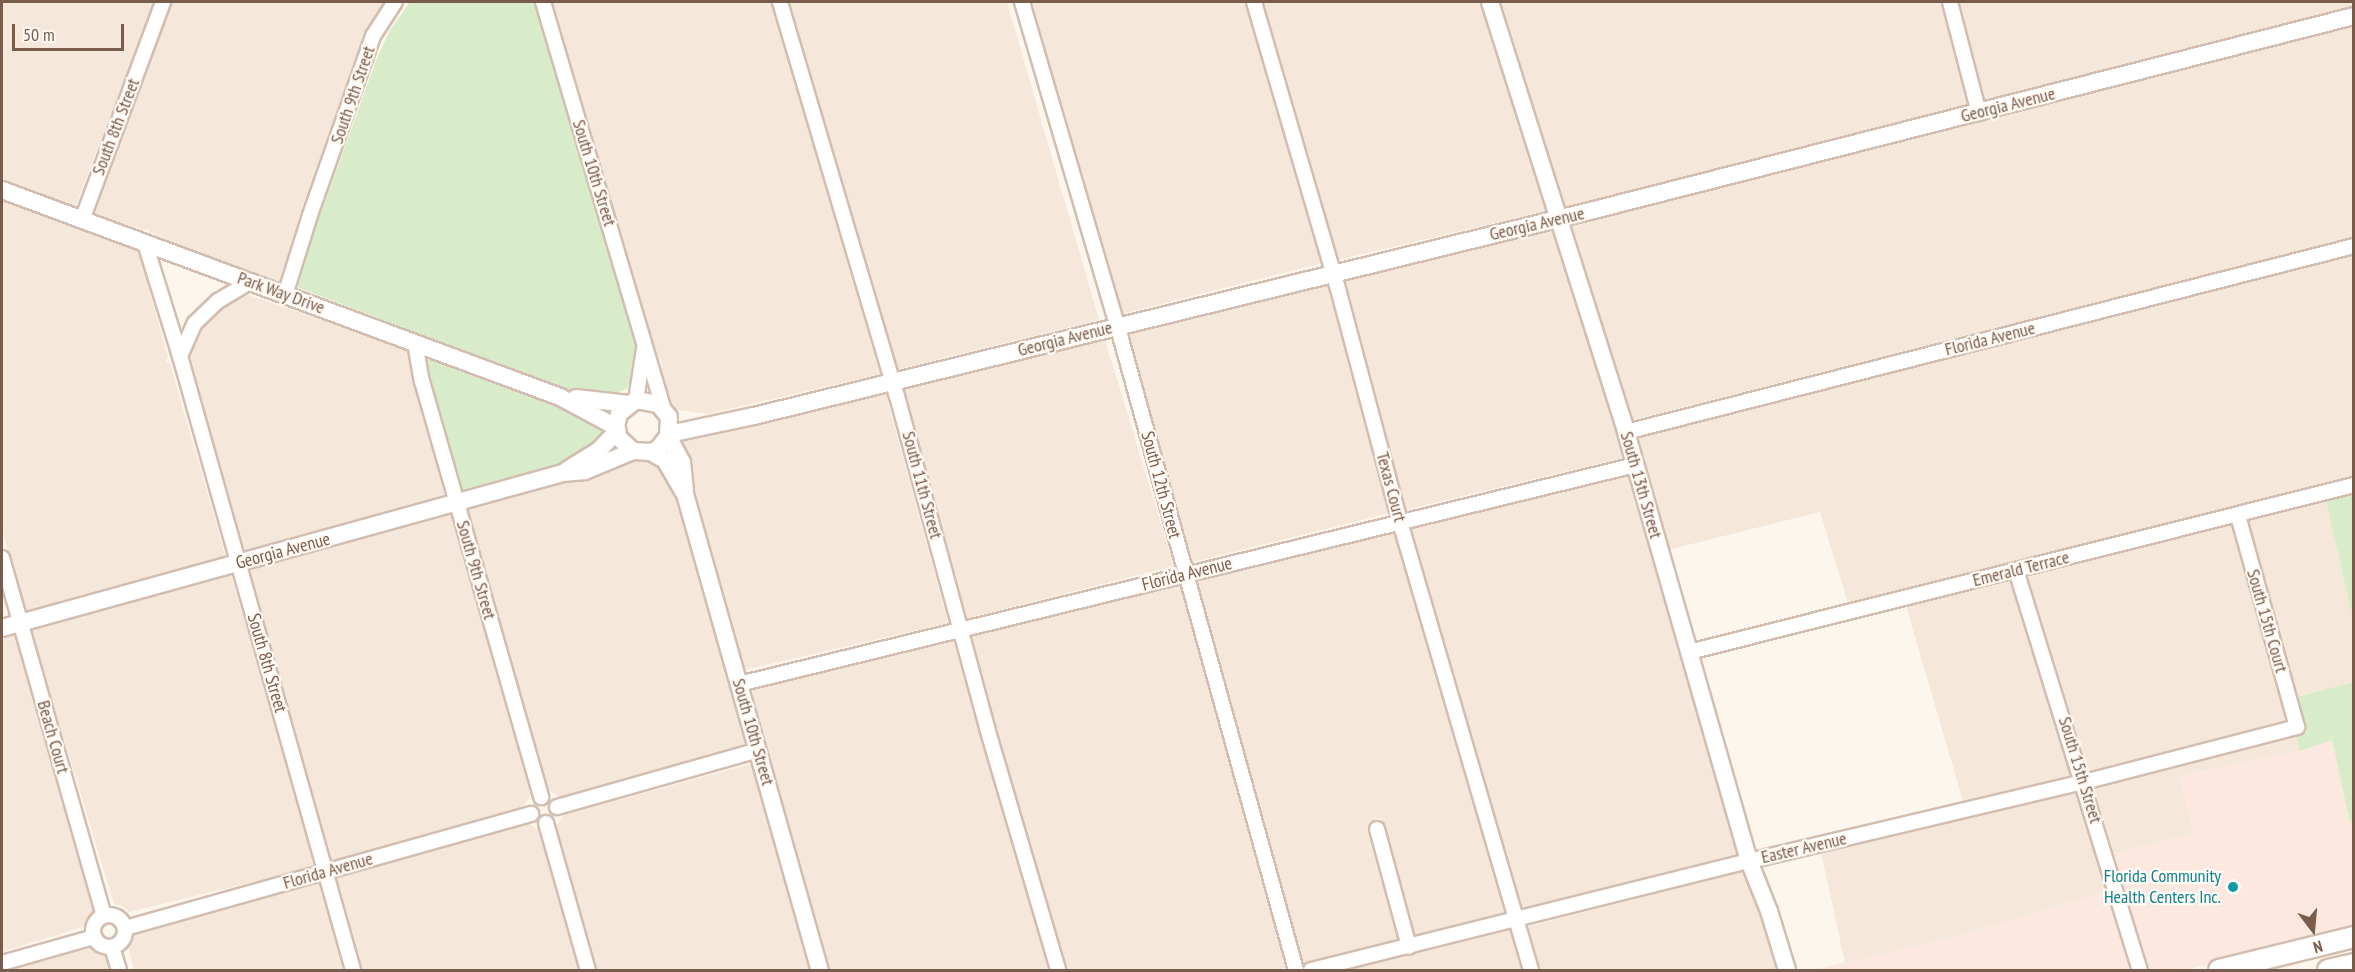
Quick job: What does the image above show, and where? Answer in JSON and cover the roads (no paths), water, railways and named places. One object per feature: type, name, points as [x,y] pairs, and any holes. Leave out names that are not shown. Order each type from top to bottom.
[{"type":"main road","points":[[2219,970],[2354,938]]},
{"type":"main road","points":[[2328,970],[2354,964]]},
{"type":"street","name":"South 8th Street","points":[[82,220],[163,2]]},
{"type":"street","name":"South 9th Street","points":[[285,295],[310,215],[373,36],[395,2]]},
{"type":"street","name":"South 10th Street","points":[[543,2],[667,424],[682,462],[686,478],[685,494]]},
{"type":"street","name":"South 11th Street","points":[[780,2],[893,382],[987,728],[1059,970]]},
{"type":"street","name":"South 12th Street","points":[[1022,2],[1118,326],[1296,970]]},
{"type":"street","name":"Texas Court","points":[[1254,2],[1333,272],[1400,522],[1531,970]]},
{"type":"street","name":"South 13th Street","points":[[1490,2],[1626,432],[1749,861],[1769,911],[1787,970]]},
{"type":"street","points":[[1950,2],[1979,113]]},
{"type":"street","name":"Georgia Avenue","points":[[667,424],[718,423],[893,382],[1979,113],[2354,16]]},
{"type":"street","name":"Park Way Drive","points":[[2,190],[560,397],[616,429]]},
{"type":"street","name":"South 8th Street","points":[[145,243],[180,356],[353,970]]},
{"type":"street","name":"Florida Avenue","points":[[1626,432],[2354,246]]},
{"type":"street","points":[[180,356],[195,323],[218,301],[250,282]]},
{"type":"street","name":"South 9th Street","points":[[415,343],[422,381],[541,797]]},
{"type":"street","name":"South 10th Street","points":[[632,402],[645,344]]},
{"type":"street","name":"Park Way Drive","points":[[560,397],[632,402]]},
{"type":"street","points":[[651,401],[667,424],[658,449],[651,452],[633,451],[622,443],[616,429],[619,414],[632,402],[651,401]]},
{"type":"street","name":"Georgia Avenue","points":[[564,473],[598,452],[616,429]]},
{"type":"street","name":"Georgia Avenue","points":[[2,628],[456,502],[564,473],[585,471],[633,451]]},
{"type":"street","name":"South 10th Street","points":[[651,452],[665,460],[685,494],[820,970]]},
{"type":"street","name":"Florida Avenue","points":[[739,684],[1635,465]]},
{"type":"street","name":"Emerald Terrace","points":[[1689,652],[2354,485]]},
{"type":"street","name":"South 15th Court","points":[[2238,515],[2297,727]]},
{"type":"street","name":"Beach Court","points":[[2,558],[104,916]]},
{"type":"street","name":"South 15th Street","points":[[2016,570],[2084,782],[2140,970]]},
{"type":"street","name":"Easter Avenue","points":[[1311,970],[1749,861],[2084,782],[2297,727]]},
{"type":"street","points":[[557,807],[758,750]]},
{"type":"street","points":[[541,797],[549,798],[557,807],[556,816],[546,823],[538,822],[531,814],[531,804],[541,797]]},
{"type":"street","name":"Florida Avenue","points":[[125,928],[531,814]]},
{"type":"street","points":[[546,823],[588,970]]},
{"type":"street","points":[[1377,829],[1409,947]]},
{"type":"street","points":[[104,916],[119,918],[125,928],[121,942],[112,947],[103,946],[94,937],[94,926],[104,916]]},
{"type":"street","points":[[2,963],[94,937]]},
{"type":"street","points":[[112,947],[119,970]]},
{"type":"place","name":"Florida Community Health Centers Inc.","points":[[2233,887]]}]
